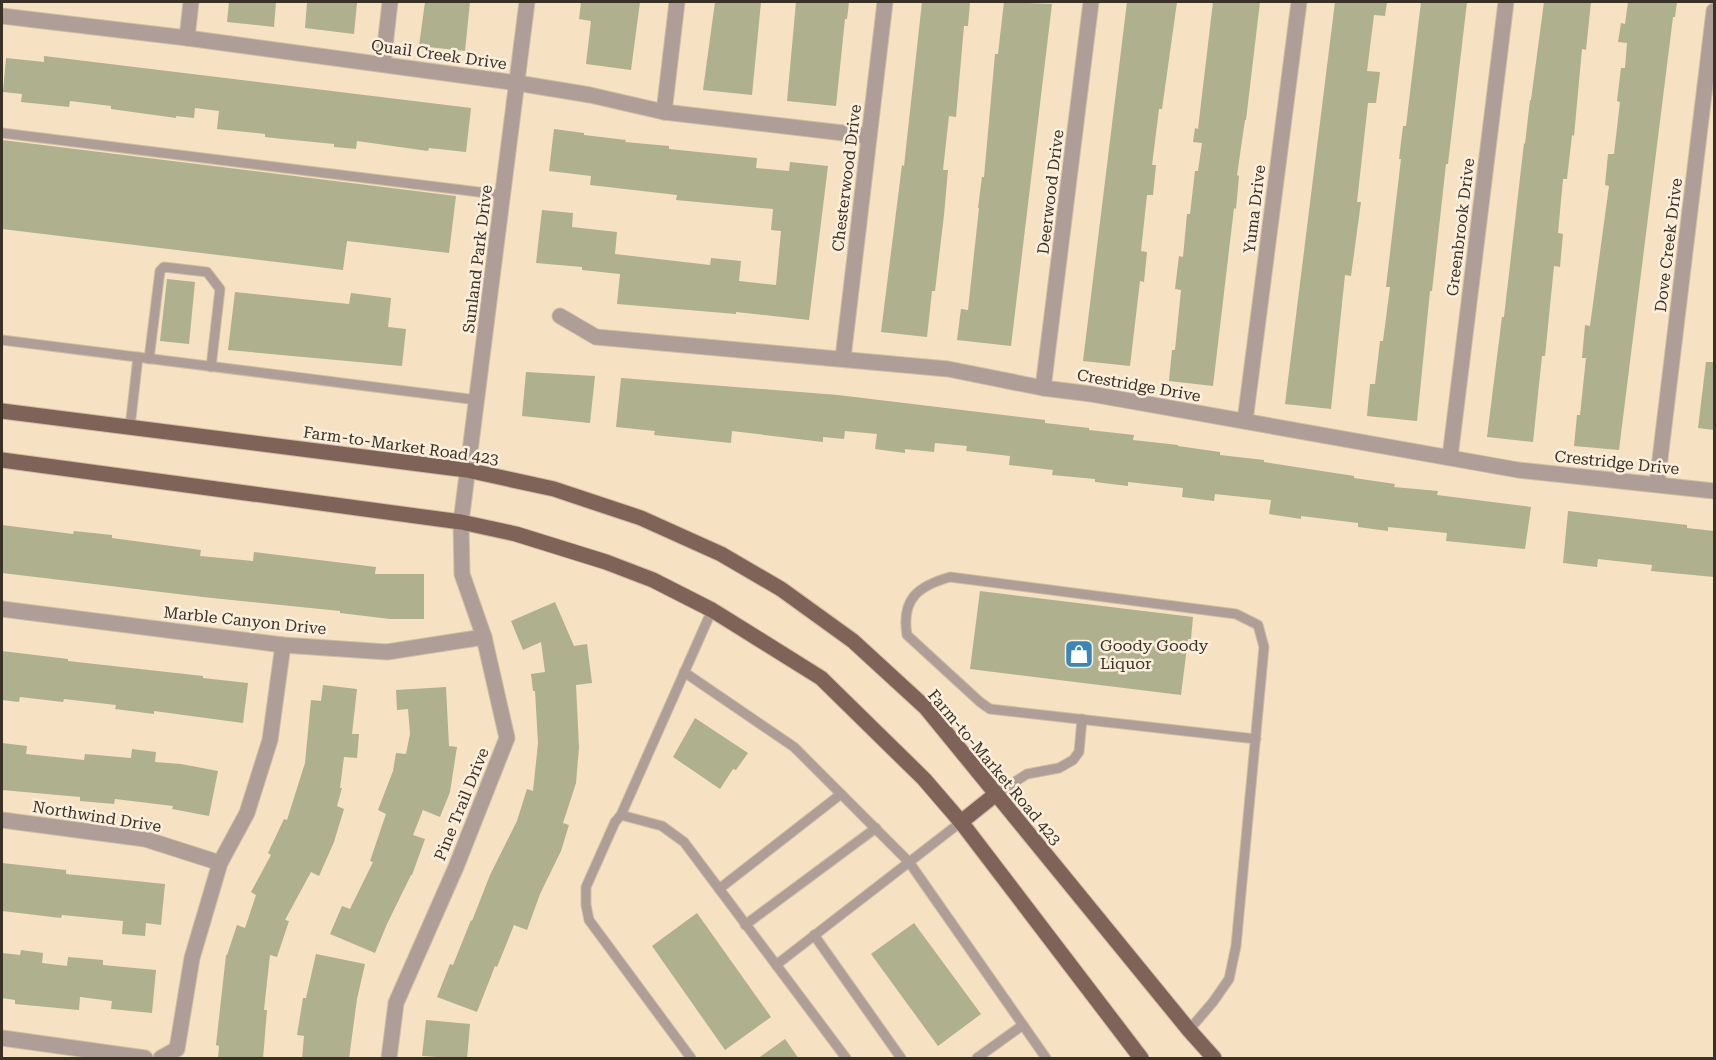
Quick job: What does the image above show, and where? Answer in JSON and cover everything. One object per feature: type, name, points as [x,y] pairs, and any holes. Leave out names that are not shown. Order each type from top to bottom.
[{"type":"main road","name":"Farm-to-Market Road 423","points":[[2,411],[467,470],[554,489],[641,518],[721,554],[781,589],[853,641],[926,708],[1214,1059]]},
{"type":"main road","points":[[2,460],[461,522],[516,534],[606,562],[653,580],[712,610],[821,678],[924,779],[961,822],[1141,1059]]},
{"type":"main road","points":[[961,822],[996,794]]},
{"type":"street","points":[[186,38],[191,2]]},
{"type":"street","points":[[383,64],[390,2]]},
{"type":"street","name":"Sunland Park Drive","points":[[461,522],[527,2]]},
{"type":"street","points":[[664,112],[677,2]]},
{"type":"street","name":"Chesterwood Drive","points":[[843,358],[885,2]]},
{"type":"street","name":"Deerwood Drive","points":[[1043,388],[1091,2]]},
{"type":"street","name":"Yuma Drive","points":[[1245,421],[1299,2]]},
{"type":"street","name":"Greenbrook Drive","points":[[1450,458],[1506,2]]},
{"type":"street","name":"Dove Creek Drive","points":[[1657,484],[1714,11]]},
{"type":"street","name":"Quail Creek Drive","points":[[2,16],[517,82],[590,95],[664,112],[869,136]]},
{"type":"street","name":"Crestridge Drive","points":[[560,316],[596,337],[948,369],[1043,388],[1091,394],[1518,470],[1714,491]]},
{"type":"street","name":"Pine Trail Drive","points":[[389,1059],[396,1003],[456,867],[507,738],[484,637],[462,574],[461,522]]},
{"type":"street","name":"Marble Canyon Drive","points":[[2,609],[283,645],[387,652],[484,637]]},
{"type":"street","points":[[161,1059],[177,1048],[192,958],[220,863],[247,813],[270,740],[283,645]]},
{"type":"street","name":"Northwind Drive","points":[[2,820],[146,839],[220,863]]},
{"type":"street","points":[[2,1038],[145,1059]]},
{"type":"lane","points":[[2,134],[503,195]]},
{"type":"lane","points":[[149,359],[160,271],[164,267],[207,272],[219,289],[211,367]]},
{"type":"lane","points":[[2,340],[477,400]]},
{"type":"lane","points":[[130,428],[138,357]]},
{"type":"lane","points":[[1189,1030],[1230,979],[1236,946],[1256,739],[1264,647],[1258,625],[1236,614],[950,577],[929,583],[913,596],[906,607],[907,635],[990,709],[1256,739]]},
{"type":"lane","points":[[691,1059],[589,920],[586,887],[615,822],[621,815],[712,610]]},
{"type":"lane","points":[[684,672],[794,747],[909,862],[1046,1059]]},
{"type":"lane","points":[[996,794],[1027,774],[1059,768],[1073,760],[1079,752],[1082,719]]},
{"type":"lane","points":[[719,889],[841,794]]},
{"type":"lane","points":[[621,815],[662,826],[684,842],[846,1059]]},
{"type":"lane","points":[[776,965],[961,822]]},
{"type":"lane","points":[[746,925],[876,828]]},
{"type":"lane","points":[[814,935],[900,1059]]},
{"type":"lane","points":[[977,1059],[1023,1025]]},
{"type":"building","points":[[229,2],[276,2],[274,27],[227,22]]},
{"type":"building","points":[[307,2],[357,3],[354,34],[305,28]]},
{"type":"building","points":[[425,2],[470,2],[465,51],[419,46]]},
{"type":"building","points":[[581,2],[640,2],[631,70],[586,64],[591,21],[579,19]]},
{"type":"building","points":[[715,2],[761,2],[752,95],[703,90]]},
{"type":"building","points":[[796,2],[849,2],[847,19],[845,19],[836,106],[787,101]]},
{"type":"building","points":[[922,2],[970,2],[968,26],[964,26],[956,117],[949,116],[943,170],[948,170],[944,215],[927,337],[881,332],[902,165],[904,166]]},
{"type":"building","points":[[1004,2],[1052,4],[1011,346],[957,340],[961,309],[968,310],[978,208],[982,177],[984,177],[995,54],[998,54]]},
{"type":"building","points":[[1127,2],[1177,2],[1152,165],[1156,165],[1153,195],[1147,195],[1141,251],[1147,252],[1144,282],[1140,281],[1130,366],[1083,361]]},
{"type":"building","points":[[1213,2],[1260,2],[1237,175],[1239,176],[1236,209],[1234,208],[1213,386],[1169,381],[1172,350],[1175,350],[1181,290],[1175,289],[1179,256],[1183,257],[1187,214],[1190,214],[1195,171],[1198,171],[1202,143],[1193,142],[1195,128],[1198,129]]},
{"type":"building","points":[[1335,2],[1387,2],[1385,16],[1374,15],[1367,71],[1380,72],[1376,103],[1368,103],[1357,202],[1361,202],[1351,276],[1345,275],[1331,409],[1285,404]]},
{"type":"building","points":[[1421,2],[1467,2],[1432,291],[1430,291],[1417,421],[1367,416],[1370,384],[1375,384],[1380,341],[1383,341],[1390,287],[1386,287],[1401,159],[1399,159],[1403,126],[1406,126]]},
{"type":"building","points":[[1544,2],[1591,2],[1586,50],[1582,49],[1574,136],[1572,135],[1567,179],[1563,179],[1558,233],[1563,234],[1560,267],[1554,266],[1533,442],[1487,437]]},
{"type":"building","points":[[1628,2],[1677,2],[1675,17],[1673,17],[1619,450],[1574,446],[1586,358],[1582,358],[1585,325],[1590,326],[1609,186],[1605,185],[1608,154],[1614,154],[1621,68],[1625,68],[1627,43],[1618,42],[1621,23],[1625,24]]},
{"type":"building","points":[[44,56],[471,108],[466,152],[429,148],[428,151],[357,141],[356,149],[334,147],[334,144],[265,137],[265,134],[217,129],[219,111],[195,108],[194,118],[176,116],[176,118],[70,101],[69,107],[21,102],[22,94],[3,92],[6,58],[44,62]]},
{"type":"building","points":[[554,129],[626,140],[625,142],[669,146],[669,149],[757,158],[756,168],[789,171],[790,162],[828,166],[809,320],[736,312],[736,314],[617,304],[620,274],[582,270],[582,267],[536,263],[542,210],[573,213],[572,227],[617,232],[615,254],[710,265],[711,258],[741,261],[739,281],[776,285],[781,231],[771,230],[773,209],[676,200],[677,195],[590,185],[591,176],[549,171]]},
{"type":"building","points":[[2,140],[456,196],[449,253],[347,241],[343,270],[2,229]]},
{"type":"building","points":[[167,279],[195,282],[189,344],[160,341]]},
{"type":"building","points":[[235,292],[349,304],[351,293],[391,298],[388,327],[406,329],[402,366],[228,350]]},
{"type":"building","points":[[1706,362],[1714,362],[1714,430],[1698,428]]},
{"type":"building","points":[[526,372],[595,376],[590,423],[522,416]]},
{"type":"building","points":[[621,378],[838,395],[1045,420],[1045,423],[1134,435],[1133,440],[1178,445],[1220,452],[1220,455],[1264,460],[1264,462],[1354,476],[1354,478],[1395,484],[1394,487],[1438,491],[1437,495],[1531,507],[1525,549],[1446,541],[1447,533],[1388,527],[1388,531],[1358,527],[1358,523],[1269,514],[1271,500],[1215,494],[1214,501],[1182,497],[1183,488],[1128,482],[1128,486],[1095,482],[1095,479],[1052,475],[1053,470],[1009,465],[1010,456],[966,451],[967,446],[935,443],[934,452],[905,449],[905,453],[875,449],[877,434],[845,431],[844,439],[823,437],[823,442],[732,431],[731,443],[654,435],[655,431],[616,427]]},
{"type":"building","points":[[1568,511],[1687,525],[1687,528],[1714,531],[1714,577],[1651,571],[1652,565],[1598,559],[1597,567],[1563,563]]},
{"type":"building","points":[[2,525],[73,534],[74,531],[112,535],[112,538],[201,550],[200,556],[253,561],[254,552],[376,567],[375,574],[424,574],[424,619],[390,619],[340,613],[340,611],[2,573]]},
{"type":"building","name":"Goody Goody Liquor","points":[[980,591],[1193,617],[1181,695],[970,669]]},
{"type":"building","points":[[555,602],[574,646],[587,644],[592,683],[576,685],[579,747],[576,783],[563,823],[569,825],[561,851],[540,894],[527,930],[514,925],[477,1012],[437,997],[450,964],[453,965],[490,875],[517,821],[527,789],[533,791],[538,743],[535,691],[533,691],[531,674],[545,672],[541,642],[523,650],[511,621]]},
{"type":"building","points":[[2,651],[248,683],[243,723],[154,711],[154,714],[115,709],[116,705],[64,699],[63,702],[20,697],[19,702],[2,700]]},
{"type":"building","points":[[323,685],[357,689],[352,734],[359,734],[357,758],[344,757],[340,788],[342,788],[337,806],[344,809],[334,842],[319,876],[311,872],[285,920],[289,921],[277,957],[270,955],[264,1010],[267,1010],[263,1059],[218,1059],[219,1046],[216,1045],[226,955],[237,925],[245,928],[256,895],[251,892],[271,855],[268,853],[284,819],[287,820],[305,763],[311,700],[321,701]]},
{"type":"building","points":[[446,687],[449,746],[457,747],[450,792],[440,817],[423,810],[413,835],[425,839],[412,875],[375,953],[330,934],[342,906],[350,909],[373,862],[370,861],[386,814],[378,810],[393,771],[396,753],[406,754],[410,734],[408,709],[397,710],[396,690]]},
{"type":"building","points":[[695,718],[748,753],[736,770],[733,769],[720,789],[673,757]]},
{"type":"building","points":[[2,743],[27,746],[26,754],[84,760],[85,754],[131,758],[132,749],[156,752],[155,762],[218,771],[209,816],[172,809],[173,806],[115,799],[114,804],[80,801],[80,797],[2,790]]},
{"type":"building","points":[[2,863],[66,870],[66,874],[165,884],[161,925],[146,923],[145,936],[122,934],[123,921],[62,915],[61,918],[2,911]]},
{"type":"building","points":[[697,913],[771,1017],[725,1050],[652,946]]},
{"type":"building","points":[[914,923],[981,1014],[938,1046],[871,954]]},
{"type":"building","points":[[21,950],[43,953],[42,963],[67,966],[68,957],[103,960],[103,965],[156,970],[152,1013],[111,1009],[112,1001],[80,997],[79,1010],[15,1004],[15,1000],[2,998],[2,953],[20,955]]},
{"type":"building","points":[[316,954],[365,964],[357,999],[349,1059],[302,1059],[304,1036],[297,1035],[303,998],[306,998]]},
{"type":"building","points":[[426,1020],[470,1024],[467,1059],[422,1056]]},
{"type":"building","points":[[785,1039],[799,1059],[757,1059]]},
{"type":"place","name":"Goody Goody Liquor","points":[[1079,654]]}]
